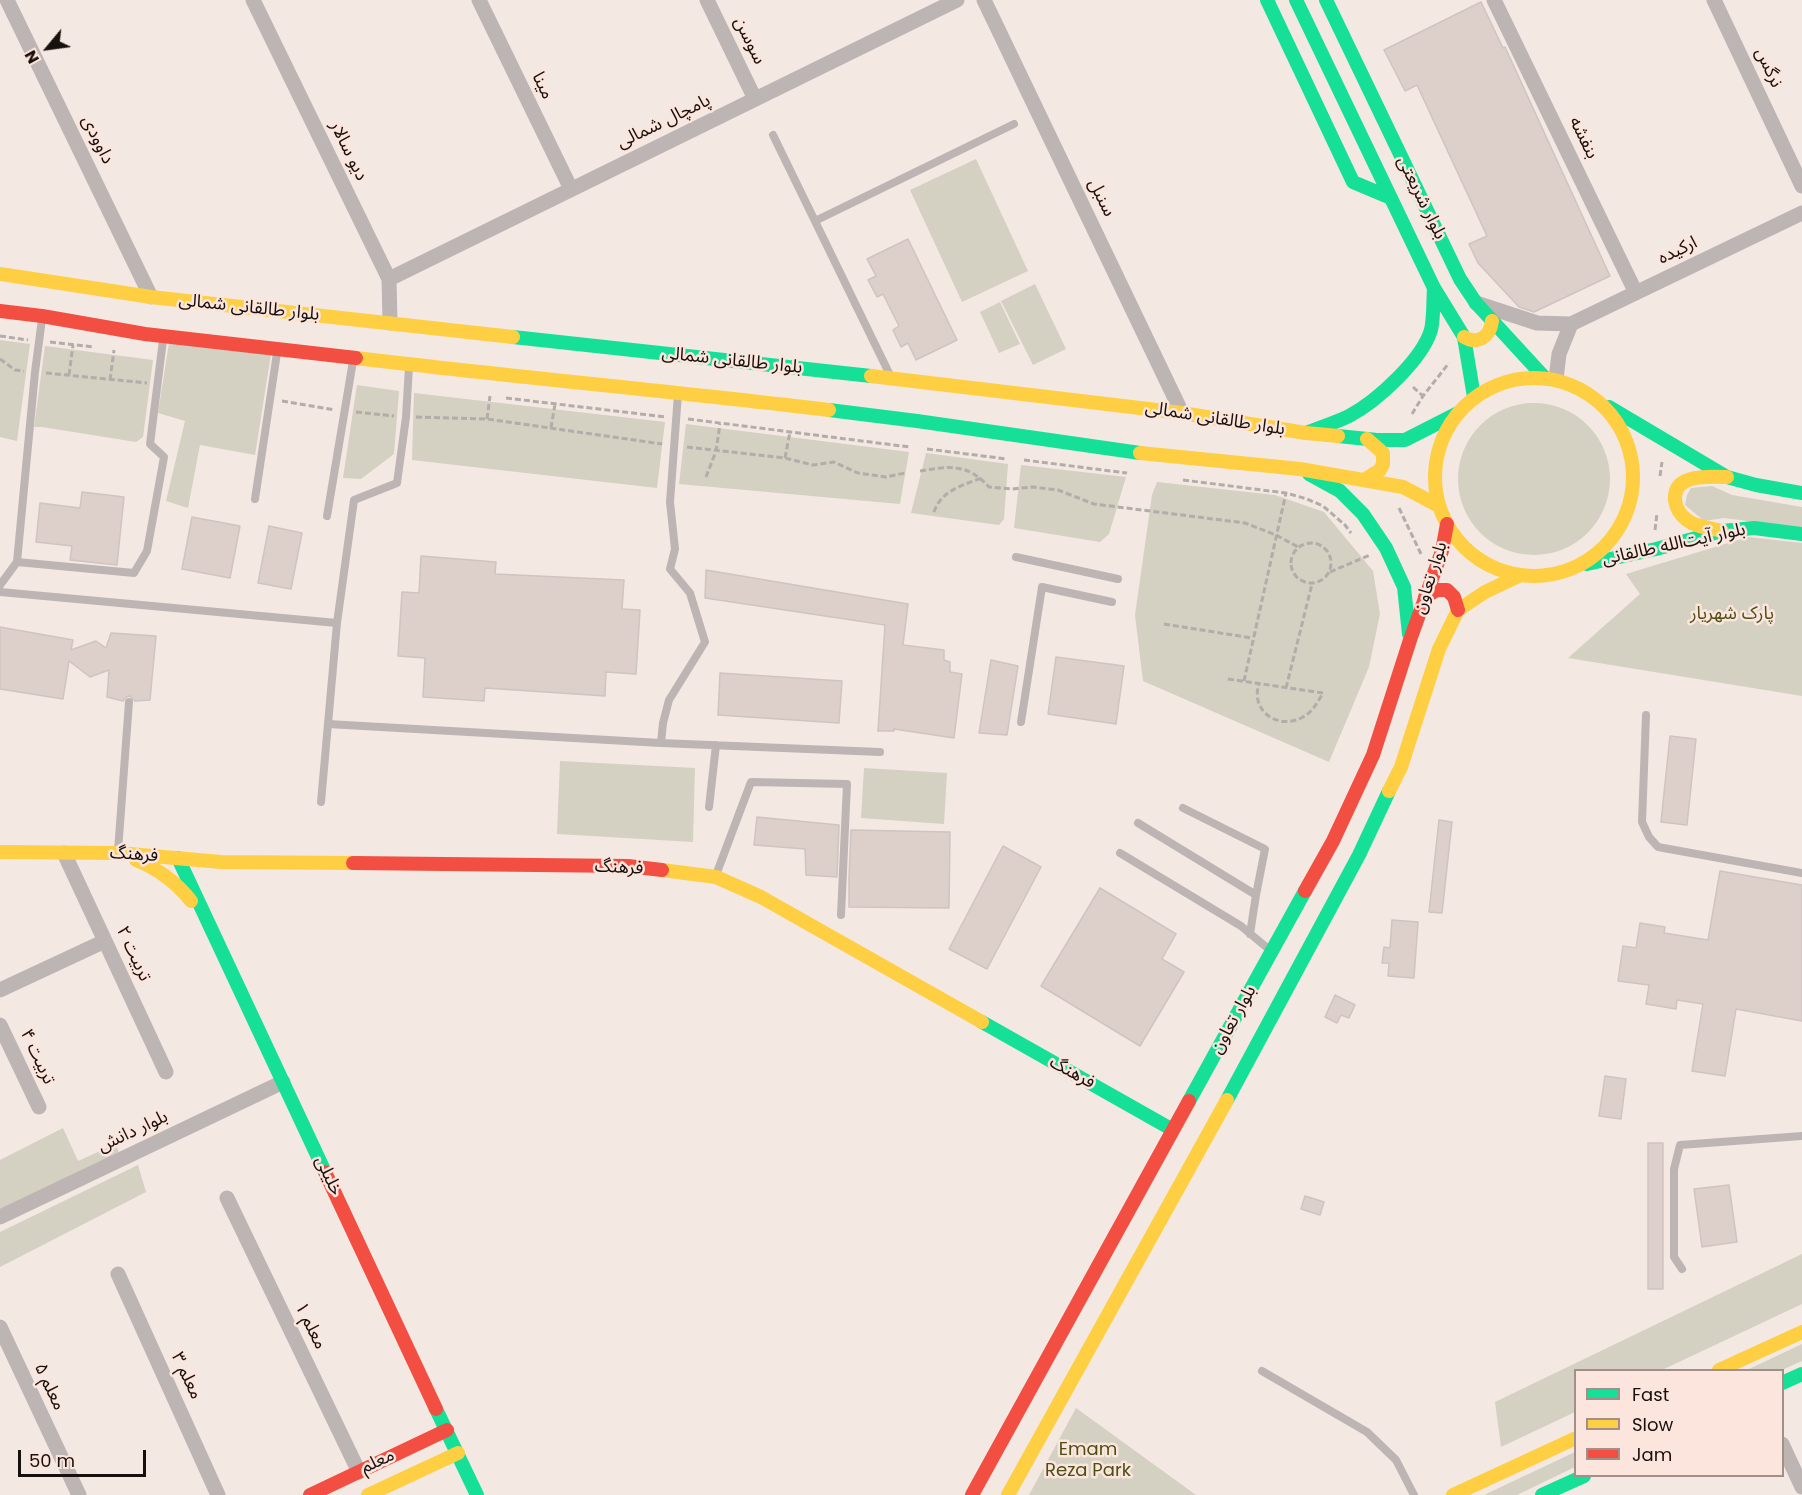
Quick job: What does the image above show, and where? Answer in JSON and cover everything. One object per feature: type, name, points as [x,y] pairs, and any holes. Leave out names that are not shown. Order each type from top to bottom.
[{"type":"main road","points":[[1267,0],[1353,182],[1391,198]]},
{"type":"main road","name":"بلوار شریعتی","points":[[1296,0],[1434,288],[1464,338],[1474,397]]},
{"type":"main road","name":"بلوار شریعتی","points":[[1326,0],[1460,279],[1476,303],[1492,321],[1550,378]]},
{"type":"main road","name":"بلوار طالقانی شمالی","points":[[0,274],[152,297],[892,378],[1182,413],[1306,433],[1367,439],[1405,440],[1458,413]]},
{"type":"main road","points":[[8,305],[15,276]]},
{"type":"main road","points":[[1306,433],[1351,415],[1373,400],[1411,362],[1430,332],[1434,288]]},
{"type":"main road","name":"بلوار طالقانی شمالی","points":[[8,305],[42,316],[145,334],[409,365],[678,392],[917,421],[1155,455],[1300,469],[1403,487],[1439,506]]},
{"type":"main road","points":[[1464,338],[1471,341],[1482,339],[1490,331],[1492,321]]},
{"type":"main road","points":[[1601,403],[1619,424],[1630,449],[1634,476],[1631,502],[1620,528],[1603,549],[1581,565],[1562,573],[1542,576],[1521,575],[1498,569],[1478,558],[1460,543],[1447,524],[1439,506],[1436,486],[1439,447],[1458,413],[1474,397],[1496,385],[1519,378],[1550,378],[1580,388],[1601,403],[1727,477],[1802,493]]},
{"type":"main road","points":[[1364,480],[1379,471],[1384,464],[1383,453],[1367,439]]},
{"type":"main road","points":[[1300,469],[1340,491],[1363,514],[1386,548],[1404,587],[1410,640]]},
{"type":"main road","points":[[1722,531],[1688,521],[1676,507],[1674,497],[1676,490],[1685,481],[1695,478],[1727,477]]},
{"type":"main road","name":"بلوار تعاون","points":[[1008,1495],[1010,1460],[1173,1130],[1333,841],[1373,755],[1442,551],[1447,524]]},
{"type":"main road","name":"بلوار آیت‌الله طالقانی","points":[[1581,565],[1656,549],[1722,531],[1754,528],[1802,534]]},
{"type":"main road","name":"بلوار تعاون","points":[[972,1495],[1010,1460],[1200,1151],[1359,855],[1401,767],[1439,649],[1458,610],[1485,592],[1521,575]]},
{"type":"main road","points":[[1425,597],[1434,589],[1445,589],[1452,593],[1457,601],[1458,610]]},
{"type":"main road","name":"فرهنگ","points":[[0,852],[118,853],[221,862],[628,866],[716,877],[761,897],[1173,1130]]},
{"type":"main road","points":[[118,853],[166,874],[186,894],[214,934]]},
{"type":"main road","name":"خلیلی","points":[[178,858],[201,886],[214,934],[477,1495]]},
{"type":"main road","points":[[201,886],[221,862]]},
{"type":"main road","points":[[1723,1369],[1802,1332]]},
{"type":"main road","points":[[1784,1382],[1802,1374]]},
{"type":"main road","name":"معلم","points":[[310,1495],[447,1430]]},
{"type":"main road","points":[[1453,1495],[1574,1438]]},
{"type":"main road","name":"معلم","points":[[368,1495],[458,1454]]},
{"type":"main road","points":[[1542,1495],[1582,1477]]},
{"type":"street","name":"داوودی","points":[[7,0],[152,297]]},
{"type":"street","name":"دیو سالار","points":[[253,0],[389,279],[390,323]]},
{"type":"street","name":"مینا","points":[[478,0],[571,189]]},
{"type":"street","name":"سوسن","points":[[707,0],[755,99]]},
{"type":"street","name":"پامچال شمالی","points":[[389,279],[957,0]]},
{"type":"street","name":"سنبل","points":[[984,0],[1182,413]]},
{"type":"street","name":"بنفشه","points":[[1494,0],[1636,293]]},
{"type":"street","name":"نرگس","points":[[1714,0],[1802,186]]},
{"type":"street","name":"ارکیده","points":[[1476,303],[1537,323],[1571,324],[1802,213]]},
{"type":"street","points":[[1550,378],[1571,324]]},
{"type":"street","name":"تربیت ۲","points":[[64,853],[166,1072]]},
{"type":"street","points":[[0,990],[105,941]]},
{"type":"street","name":"تربیت ۴","points":[[0,1025],[39,1107]]},
{"type":"street","name":"بلوار دانش","points":[[0,1217],[283,1082]]},
{"type":"street","name":"معلم ۱","points":[[227,1198],[359,1472]]},
{"type":"street","name":"معلم ۳","points":[[118,1274],[218,1495]]},
{"type":"street","name":"معلم ۵","points":[[0,1327],[79,1495]]},
{"type":"street","points":[[1784,1448],[1802,1486]]},
{"type":"lane","points":[[815,221],[1014,124]]},
{"type":"lane","points":[[773,135],[892,378]]},
{"type":"lane","points":[[0,585],[17,562],[42,316]]},
{"type":"lane","points":[[17,562],[134,573],[147,551],[164,456],[150,444],[164,336]]},
{"type":"lane","points":[[255,500],[278,349]]},
{"type":"lane","points":[[327,516],[354,358]]},
{"type":"lane","points":[[321,802],[337,624],[354,500],[396,483],[406,417],[409,365]]},
{"type":"lane","points":[[661,743],[669,700],[705,642],[690,593],[670,569],[675,549],[670,502],[678,392]]},
{"type":"lane","points":[[1016,557],[1118,579]]},
{"type":"lane","points":[[1021,722],[1042,587],[1112,602]]},
{"type":"lane","points":[[0,592],[337,624]]},
{"type":"lane","points":[[118,853],[129,702]]},
{"type":"lane","points":[[1646,715],[1642,822],[1649,837],[1658,847],[1802,873]]},
{"type":"lane","points":[[328,724],[661,743],[880,752]]},
{"type":"lane","points":[[709,807],[716,745]]},
{"type":"lane","points":[[716,877],[751,782],[847,784],[841,915]]},
{"type":"lane","points":[[1183,808],[1265,849],[1250,934]]},
{"type":"lane","points":[[1137,823],[1256,894]]},
{"type":"lane","points":[[1120,853],[1241,926],[1272,952]]},
{"type":"lane","points":[[1682,1269],[1674,1257],[1674,1168],[1680,1145],[1802,1136]]},
{"type":"lane","points":[[1262,1371],[1367,1432],[1396,1460],[1414,1495]]},
{"type":"path","points":[[0,336],[32,340]]},
{"type":"path","points":[[69,375],[73,345]]},
{"type":"path","points":[[110,380],[114,350]]},
{"type":"path","points":[[0,359],[15,370],[158,384]]},
{"type":"path","points":[[1408,420],[1423,396],[1450,363]]},
{"type":"path","points":[[487,419],[490,396],[666,417]]},
{"type":"path","points":[[271,400],[406,417],[487,419],[716,451],[785,458],[813,465],[834,462],[858,473],[886,477],[905,474]]},
{"type":"path","points":[[551,428],[555,404]]},
{"type":"path","points":[[686,419],[910,447]]},
{"type":"path","points":[[706,477],[716,451],[720,423]]},
{"type":"path","points":[[785,458],[790,432]]},
{"type":"path","points":[[927,449],[1007,459]]},
{"type":"path","points":[[1024,460],[1138,475]]},
{"type":"path","points":[[920,471],[961,468],[981,478],[989,488],[1032,487],[1058,490],[1094,504],[1245,523],[1276,535],[1298,548]]},
{"type":"path","points":[[934,512],[937,502],[956,488],[981,478]]},
{"type":"path","points":[[1180,480],[1286,493],[1307,499],[1323,506],[1345,525],[1357,541]]},
{"type":"path","points":[[1244,681],[1286,493]]},
{"type":"path","points":[[1398,505],[1421,554]]},
{"type":"path","points":[[1330,572],[1332,560],[1326,549],[1315,543],[1298,548],[1292,558],[1292,571],[1300,580],[1312,584],[1323,580],[1330,572],[1376,552]]},
{"type":"path","points":[[1362,549],[1367,556]]},
{"type":"path","points":[[1286,688],[1312,584]]},
{"type":"path","points":[[1164,624],[1252,638]]},
{"type":"path","points":[[1228,679],[1323,693],[1314,708],[1303,717],[1291,722],[1280,721],[1270,719],[1260,706],[1256,693],[1259,684]]},
{"type":"green space","points":[[976,159],[1028,271],[962,302],[910,190]]},
{"type":"green space","points":[[1035,284],[1066,349],[1033,365],[1001,301]]},
{"type":"green space","points":[[1000,302],[1020,344],[999,353],[980,312]]},
{"type":"green space","points":[[0,340],[30,344],[17,441],[0,437]]},
{"type":"green space","points":[[169,343],[271,354],[255,455],[200,445],[188,508],[166,501],[185,421],[158,413]]},
{"type":"green space","points":[[45,346],[153,360],[143,437],[136,442],[34,427]]},
{"type":"green space","points":[[357,385],[399,391],[394,454],[361,479],[343,478]]},
{"type":"green space","points":[[414,393],[665,422],[657,488],[412,460]]},
{"type":"green space","points":[[1534,403],[1549,404],[1563,409],[1588,425],[1604,450],[1609,464],[1609,494],[1604,508],[1588,533],[1563,549],[1549,554],[1534,555],[1519,554],[1505,549],[1480,533],[1464,508],[1459,494],[1458,479],[1459,464],[1464,450],[1480,425],[1505,409],[1519,404]]},
{"type":"green space","points":[[686,424],[909,452],[900,504],[679,484]]},
{"type":"green space","points":[[926,453],[1008,464],[1004,519],[999,525],[911,513]]},
{"type":"green space","points":[[1021,465],[1126,477],[1109,534],[1100,542],[1014,528]]},
{"type":"green space","points":[[1157,482],[1275,495],[1324,512],[1373,571],[1380,614],[1369,667],[1329,762],[1143,681],[1135,615],[1152,495]]},
{"type":"green space","points":[[1712,486],[1732,495],[1802,507],[1802,528],[1724,518],[1704,521],[1685,505],[1687,495],[1691,488]]},
{"type":"green space","name":"پارک شهریار","points":[[1748,537],[1802,543],[1802,696],[1568,658],[1640,594],[1626,574]]},
{"type":"green space","points":[[560,761],[695,768],[693,842],[557,834]]},
{"type":"green space","points":[[864,768],[947,773],[944,824],[861,818]]},
{"type":"green space","points":[[63,1128],[78,1161],[116,1144],[120,1156],[0,1213],[0,1160]]},
{"type":"green space","points":[[138,1165],[146,1192],[0,1267],[0,1232]]},
{"type":"green space","points":[[1802,1254],[1802,1304],[1664,1369],[1574,1369],[1574,1412],[1501,1447],[1495,1402]]},
{"type":"green space","points":[[1802,1344],[1802,1361],[1784,1369],[1749,1369]]},
{"type":"green space","name":"Emam Reza Park","points":[[1076,1408],[1196,1495],[1029,1495]]},
{"type":"green space","points":[[1574,1452],[1574,1467],[1517,1495],[1484,1495]]},
{"type":"building","points":[[1481,2],[1503,48],[1505,47],[1610,276],[1534,312],[1519,307],[1478,263],[1469,244],[1487,236],[1417,85],[1405,91],[1384,50]]},
{"type":"building","points":[[908,239],[957,340],[916,360],[908,343],[901,347],[893,330],[899,326],[883,294],[877,297],[868,280],[876,276],[867,259]]},
{"type":"building","points":[[82,492],[124,497],[117,565],[70,560],[72,546],[36,542],[40,503],[80,508]]},
{"type":"building","points":[[192,517],[240,526],[230,578],[182,569]]},
{"type":"building","points":[[269,526],[302,533],[291,589],[258,583]]},
{"type":"building","points":[[421,556],[496,562],[495,574],[624,580],[622,609],[640,610],[636,674],[606,672],[605,696],[485,688],[484,701],[423,697],[425,658],[398,656],[402,592],[419,593]]},
{"type":"building","points":[[706,570],[908,604],[903,645],[944,650],[944,660],[950,662],[950,672],[962,674],[954,738],[894,729],[894,731],[878,731],[885,625],[705,598]]},
{"type":"building","points":[[0,627],[73,640],[71,650],[96,641],[106,648],[111,633],[156,636],[150,700],[135,701],[130,696],[123,701],[107,697],[109,670],[90,677],[69,661],[63,699],[0,689]]},
{"type":"building","points":[[1056,657],[1124,666],[1116,724],[1048,714]]},
{"type":"building","points":[[991,660],[1018,666],[1007,735],[979,733]]},
{"type":"building","points":[[720,673],[842,681],[839,723],[718,715]]},
{"type":"building","points":[[1670,736],[1696,739],[1687,825],[1661,822]]},
{"type":"building","points":[[757,817],[839,825],[837,877],[806,875],[805,849],[754,845]]},
{"type":"building","points":[[1439,820],[1452,822],[1442,913],[1429,912]]},
{"type":"building","points":[[851,830],[950,832],[949,908],[849,907]]},
{"type":"building","points":[[1003,846],[1041,867],[987,969],[949,949]]},
{"type":"building","points":[[1720,871],[1802,885],[1802,1021],[1736,1009],[1725,1076],[1692,1071],[1703,1004],[1677,1000],[1676,1009],[1646,1004],[1649,985],[1618,981],[1623,946],[1636,948],[1640,923],[1665,927],[1664,933],[1708,940]]},
{"type":"building","points":[[1100,888],[1176,934],[1162,959],[1184,972],[1140,1046],[1041,986]]},
{"type":"building","points":[[1392,920],[1418,922],[1414,978],[1388,976],[1389,963],[1382,963],[1384,947],[1390,948]]},
{"type":"building","points":[[1335,995],[1355,1005],[1349,1018],[1341,1015],[1337,1023],[1325,1017]]},
{"type":"building","points":[[1605,1076],[1626,1079],[1621,1119],[1599,1116]]},
{"type":"building","points":[[1648,1143],[1663,1143],[1663,1289],[1648,1289]]},
{"type":"building","points":[[1729,1185],[1737,1242],[1702,1247],[1694,1189]]},
{"type":"building","points":[[1305,1196],[1324,1202],[1320,1215],[1301,1209]]},
{"type":"traffic: fast","points":[[1267,0],[1353,182],[1391,198]]},
{"type":"traffic: fast","points":[[1296,0],[1434,288],[1464,337],[1474,397]]},
{"type":"traffic: fast","points":[[1326,0],[1460,279],[1476,303],[1544,377]]},
{"type":"traffic: fast","points":[[1306,433],[1360,410],[1384,391],[1408,367],[1426,342],[1431,330],[1434,288]]},
{"type":"traffic: fast","points":[[513,337],[871,376]]},
{"type":"traffic: fast","points":[[1609,407],[1727,477],[1802,493]]},
{"type":"traffic: fast","points":[[829,410],[1140,453]]},
{"type":"traffic: fast","points":[[1338,436],[1405,440],[1458,413]]},
{"type":"traffic: fast","points":[[1309,474],[1340,491],[1363,514],[1386,548],[1404,587],[1409,634]]},
{"type":"traffic: fast","points":[[1587,564],[1656,549],[1722,531],[1754,528],[1802,534]]},
{"type":"traffic: fast","points":[[1227,1100],[1359,855],[1389,791]]},
{"type":"traffic: fast","points":[[178,858],[325,1172]]},
{"type":"traffic: fast","points":[[1189,1101],[1305,891]]},
{"type":"traffic: fast","points":[[982,1022],[1173,1130]]},
{"type":"traffic: fast","points":[[1784,1382],[1802,1374]]},
{"type":"traffic: fast","points":[[436,1409],[477,1495]]},
{"type":"traffic: fast","points":[[1542,1495],[1582,1477]]},
{"type":"traffic: slow","points":[[0,274],[151,297],[513,337]]},
{"type":"traffic: slow","points":[[1464,337],[1474,340],[1482,338],[1489,331],[1492,321]]},
{"type":"traffic: slow","points":[[356,358],[829,410]]},
{"type":"traffic: slow","points":[[871,376],[1182,413],[1338,436]]},
{"type":"traffic: slow","points":[[1524,378],[1544,378],[1581,389],[1611,414],[1626,439],[1633,467],[1633,477],[1629,506],[1622,524],[1597,554],[1581,565],[1563,572],[1544,576],[1524,576],[1487,565],[1457,540],[1446,524],[1439,506],[1435,487],[1435,467],[1446,430],[1471,400],[1487,389],[1505,382],[1524,378]]},
{"type":"traffic: slow","points":[[1364,480],[1380,470],[1383,464],[1383,453],[1367,439]]},
{"type":"traffic: slow","points":[[1140,453],[1300,469],[1403,487],[1439,506]]},
{"type":"traffic: slow","points":[[1722,531],[1699,526],[1687,520],[1682,516],[1675,500],[1676,491],[1686,481],[1702,477],[1727,477]]},
{"type":"traffic: slow","points":[[1389,791],[1401,767],[1439,649],[1458,610],[1485,592],[1521,575]]},
{"type":"traffic: slow","points":[[0,852],[118,853],[221,862],[353,863]]},
{"type":"traffic: slow","points":[[136,860],[167,877],[191,901]]},
{"type":"traffic: slow","points":[[662,870],[716,877],[761,897],[982,1022]]},
{"type":"traffic: slow","points":[[1008,1495],[1227,1100]]},
{"type":"traffic: slow","points":[[1721,1369],[1802,1332]]},
{"type":"traffic: slow","points":[[1453,1495],[1574,1439]]},
{"type":"traffic: slow","points":[[368,1495],[458,1453]]},
{"type":"traffic: jam","points":[[0,311],[145,334],[356,358]]},
{"type":"traffic: jam","points":[[1305,891],[1333,841],[1373,755],[1442,551],[1447,524]]},
{"type":"traffic: jam","points":[[1425,597],[1437,590],[1447,590],[1454,597],[1458,610]]},
{"type":"traffic: jam","points":[[353,863],[628,866],[662,870]]},
{"type":"traffic: jam","points":[[972,1495],[1189,1101]]},
{"type":"traffic: jam","points":[[325,1172],[436,1409]]},
{"type":"traffic: jam","points":[[310,1495],[447,1430]]}]
